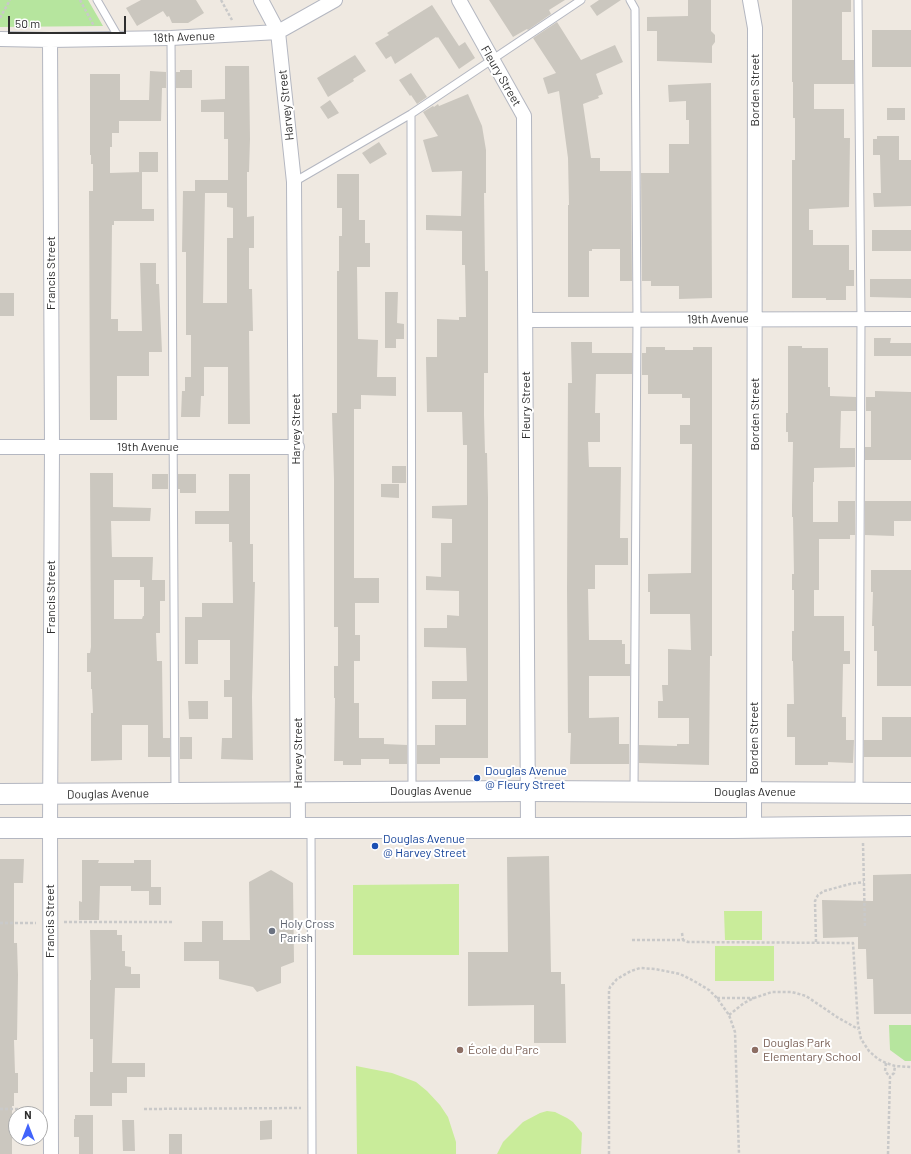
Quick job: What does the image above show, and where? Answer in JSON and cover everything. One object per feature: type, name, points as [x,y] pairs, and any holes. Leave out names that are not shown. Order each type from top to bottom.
[{"type":"street","points":[[261,0],[278,32]]},
{"type":"street","name":"18th Avenue","points":[[0,39],[50,40],[171,38],[278,32],[334,0]]},
{"type":"street","name":"Fleury Street","points":[[459,0],[524,116],[528,828]]},
{"type":"street","name":"Borden Street","points":[[750,0],[754,28],[754,828]]},
{"type":"street","name":"Harvey Street","points":[[278,32],[294,182],[298,792],[304,827]]},
{"type":"street","name":"Francis Street","points":[[50,40],[52,447],[50,794],[51,1154]]},
{"type":"street","name":"19th Avenue","points":[[526,320],[911,319]]},
{"type":"street","name":"19th Avenue","points":[[0,447],[296,447]]},
{"type":"street","name":"Douglas Avenue","points":[[0,794],[528,790],[911,792]]},
{"type":"street","points":[[0,828],[754,828],[911,826]]},
{"type":"lane","points":[[97,0],[119,38]]},
{"type":"lane","points":[[294,182],[411,114],[581,0]]},
{"type":"lane","points":[[630,0],[635,9],[637,320],[634,791]]},
{"type":"lane","points":[[858,0],[861,319],[859,792]]},
{"type":"lane","points":[[171,38],[175,793]]},
{"type":"lane","points":[[411,114],[412,792]]},
{"type":"lane","points":[[304,827],[312,1154]]},
{"type":"path","points":[[0,18],[10,0]]},
{"type":"path","points":[[80,0],[100,38]]},
{"type":"path","points":[[221,0],[241,34]]},
{"type":"path","points":[[863,827],[865,928]]},
{"type":"path","points":[[816,942],[815,901],[818,895],[850,884],[864,882]]},
{"type":"path","points":[[0,922],[173,922]]},
{"type":"path","points":[[682,933],[683,940]]},
{"type":"path","points":[[640,935],[640,940]]},
{"type":"path","points":[[632,940],[683,940],[688,942],[857,943]]},
{"type":"path","points":[[853,943],[858,1029],[860,1039],[878,1059],[886,1064],[911,1067]]},
{"type":"path","points":[[609,1154],[609,991],[617,979],[640,968],[655,968],[680,974],[709,990],[717,998],[729,1015],[735,1032],[739,1154]]},
{"type":"path","points":[[729,1015],[744,1003],[754,998],[779,991],[797,993],[806,996],[843,1021],[858,1029]]},
{"type":"path","points":[[717,998],[754,998]]},
{"type":"path","points":[[886,1064],[885,1071],[890,1077],[888,1154]]},
{"type":"path","points":[[890,1077],[894,1073],[895,1066]]},
{"type":"path","points":[[144,1109],[312,1108]]},
{"type":"path","points":[[0,1110],[50,1109]]},
{"type":"green space","points":[[0,0],[88,0],[103,26],[0,27]]},
{"type":"green space","points":[[459,884],[459,955],[353,955],[353,885]]},
{"type":"green space","points":[[724,911],[762,911],[762,940],[725,940]]},
{"type":"green space","points":[[715,946],[774,946],[774,981],[715,981]]},
{"type":"green space","points":[[889,1025],[911,1025],[911,1061],[905,1061],[890,1050]]},
{"type":"green space","points":[[356,1066],[392,1073],[416,1082],[427,1091],[440,1105],[448,1117],[456,1142],[456,1154],[357,1154]]},
{"type":"green space","points":[[547,1111],[555,1112],[567,1118],[573,1122],[582,1133],[581,1154],[497,1154],[503,1142],[523,1122]]},
{"type":"building","points":[[141,0],[196,0],[204,13],[188,23],[172,23],[169,16],[167,17],[163,11],[137,26],[126,8]]},
{"type":"building","points":[[489,0],[565,0],[549,10],[551,14],[528,30],[527,29],[513,37]]},
{"type":"building","points":[[599,0],[621,0],[597,16],[590,6]]},
{"type":"building","points":[[688,0],[711,0],[711,31],[715,35],[715,42],[712,46],[712,63],[657,61],[657,31],[647,31],[647,17],[688,16]]},
{"type":"building","points":[[792,0],[851,0],[851,12],[842,12],[842,60],[854,60],[854,84],[814,84],[814,109],[844,109],[844,138],[850,138],[849,207],[809,209],[809,230],[813,230],[813,245],[849,245],[849,270],[854,270],[854,286],[846,286],[846,300],[826,300],[826,298],[792,298],[792,160],[795,160],[795,118],[793,118],[792,82]]},
{"type":"building","points":[[432,5],[459,46],[465,42],[475,58],[459,69],[438,37],[436,37],[395,64],[391,56],[386,59],[375,43],[389,35],[387,33]]},
{"type":"building","points":[[557,22],[581,60],[615,45],[623,62],[596,74],[603,94],[598,96],[599,98],[583,104],[591,158],[600,158],[600,171],[631,171],[632,281],[620,281],[620,249],[592,249],[592,251],[589,251],[589,297],[568,297],[568,158],[559,91],[548,94],[543,78],[556,73],[533,38]]},
{"type":"building","points":[[872,30],[911,30],[911,67],[872,67]]},
{"type":"building","points":[[355,55],[366,71],[353,79],[354,81],[328,97],[317,78]]},
{"type":"building","points":[[225,66],[249,66],[250,139],[249,172],[247,172],[247,217],[254,216],[254,248],[249,248],[249,289],[252,289],[253,331],[249,331],[250,424],[228,424],[228,367],[204,367],[204,396],[201,396],[200,417],[181,417],[182,391],[185,391],[185,377],[191,377],[191,335],[186,335],[186,252],[182,252],[183,191],[195,191],[195,180],[228,180],[228,139],[224,139],[224,112],[201,112],[201,100],[225,99]],"holes":[[[205,193],[227,193],[227,207],[233,208],[233,238],[227,238],[227,303],[203,303]]]},
{"type":"building","points":[[180,70],[192,70],[192,88],[176,88],[176,72],[180,72]]},
{"type":"building","points":[[150,71],[166,72],[166,88],[162,88],[161,121],[119,121],[119,133],[112,133],[112,147],[110,147],[110,173],[142,172],[142,209],[154,209],[154,221],[114,221],[114,225],[112,225],[111,319],[118,319],[118,331],[142,331],[140,263],[156,263],[156,284],[159,284],[162,352],[149,352],[149,376],[117,376],[117,420],[90,420],[89,191],[93,191],[93,164],[91,164],[90,155],[90,74],[120,74],[120,100],[149,100]]},
{"type":"building","points":[[411,73],[427,97],[417,104],[399,80]]},
{"type":"building","points":[[711,83],[712,298],[679,299],[679,286],[651,286],[651,281],[642,281],[641,173],[669,173],[669,144],[689,144],[689,120],[686,120],[686,101],[669,102],[668,85]]},
{"type":"building","points":[[468,94],[482,126],[486,150],[486,193],[484,193],[485,271],[488,271],[488,373],[484,373],[484,415],[488,498],[488,758],[440,758],[440,764],[417,764],[417,745],[435,745],[435,725],[466,725],[466,699],[432,699],[432,681],[467,681],[466,648],[424,647],[424,628],[447,628],[447,615],[459,616],[459,591],[426,590],[426,576],[441,577],[441,543],[452,543],[452,519],[432,518],[432,506],[467,505],[467,445],[463,445],[462,412],[427,412],[426,357],[437,357],[437,319],[459,320],[459,317],[466,317],[465,265],[462,265],[462,231],[426,230],[426,215],[461,216],[462,171],[432,172],[423,140],[438,136],[423,112],[438,104],[439,106]]},
{"type":"building","points":[[330,100],[339,113],[328,119],[320,107]]},
{"type":"building","points":[[887,108],[905,108],[905,120],[887,120]]},
{"type":"building","points":[[877,136],[899,136],[899,160],[911,160],[911,206],[874,207],[873,193],[881,193],[880,155],[873,155],[873,139],[877,139]]},
{"type":"building","points":[[379,142],[387,154],[370,164],[362,153]]},
{"type":"building","points":[[139,152],[158,152],[158,172],[139,172]]},
{"type":"building","points":[[337,174],[359,174],[359,220],[365,220],[365,243],[370,243],[370,267],[357,267],[358,339],[378,340],[377,377],[396,377],[396,396],[361,395],[361,409],[354,409],[354,578],[379,578],[379,603],[355,603],[355,635],[360,635],[360,661],[354,661],[354,703],[359,703],[359,738],[384,738],[384,744],[407,745],[407,764],[389,764],[389,759],[361,759],[361,765],[343,765],[343,761],[334,761],[334,666],[338,666],[338,627],[334,627],[334,479],[332,413],[337,413],[337,271],[339,271],[339,236],[342,236],[342,208],[337,208]]},
{"type":"building","points":[[872,230],[911,230],[911,251],[872,251]]},
{"type":"building","points":[[870,279],[911,279],[911,298],[870,297]]},
{"type":"building","points":[[385,292],[398,292],[397,323],[404,324],[404,339],[396,339],[396,348],[385,348]]},
{"type":"building","points":[[0,293],[14,293],[14,316],[0,316]]},
{"type":"building","points":[[874,338],[891,338],[890,343],[911,343],[911,356],[874,356]]},
{"type":"building","points":[[571,342],[592,342],[592,353],[632,353],[632,374],[596,374],[595,413],[600,413],[600,442],[588,442],[589,467],[621,467],[620,538],[628,538],[628,565],[595,565],[595,589],[588,589],[589,640],[622,640],[622,644],[625,644],[625,664],[630,664],[630,676],[589,676],[589,718],[619,717],[619,744],[629,744],[629,764],[570,764],[571,733],[568,733],[567,589],[568,383],[572,383]]},
{"type":"building","points":[[788,346],[802,346],[802,348],[828,348],[828,387],[830,387],[830,396],[856,397],[856,411],[841,411],[840,448],[855,448],[855,467],[814,468],[813,482],[813,522],[838,522],[838,501],[855,501],[855,535],[850,535],[850,539],[819,539],[819,590],[814,590],[814,616],[844,616],[844,651],[850,651],[850,664],[843,664],[842,717],[846,717],[846,740],[854,740],[853,763],[828,762],[828,765],[795,765],[795,737],[787,737],[787,704],[794,704],[792,661],[792,631],[794,631],[794,590],[792,590],[792,574],[794,574],[792,517],[793,442],[788,442],[788,432],[786,432],[786,413],[788,413]]},
{"type":"building","points":[[646,347],[665,347],[665,350],[693,350],[693,347],[712,347],[712,656],[710,656],[709,765],[639,763],[639,745],[677,746],[677,744],[689,744],[689,718],[658,718],[658,701],[663,701],[662,685],[668,685],[668,649],[691,650],[690,614],[650,614],[650,592],[648,592],[648,574],[691,573],[692,444],[680,444],[680,425],[690,425],[690,398],[682,398],[682,394],[648,394],[648,375],[642,375],[642,353],[646,353]]},
{"type":"building","points":[[875,391],[911,392],[911,460],[865,460],[865,447],[871,447],[871,411],[866,411],[866,397],[875,397]]},
{"type":"building","points":[[392,466],[406,466],[406,483],[392,483]]},
{"type":"building","points":[[90,473],[113,473],[113,507],[151,508],[150,521],[111,521],[112,557],[153,557],[152,580],[165,580],[165,601],[160,601],[160,633],[156,633],[157,661],[162,661],[163,738],[170,738],[170,757],[148,757],[148,725],[122,725],[122,760],[91,761],[91,713],[93,713],[91,672],[87,672],[87,653],[90,653]],"holes":[[[114,580],[140,580],[140,587],[144,587],[144,616],[142,619],[114,619]]]},
{"type":"building","points":[[152,474],[168,474],[168,489],[152,489]]},
{"type":"building","points":[[178,474],[196,474],[196,493],[180,493],[180,489],[178,489]]},
{"type":"building","points":[[229,474],[250,474],[250,544],[253,544],[253,582],[255,582],[252,697],[253,760],[221,759],[222,738],[232,738],[232,697],[224,697],[224,680],[230,680],[230,640],[198,640],[198,664],[185,664],[185,617],[202,617],[202,603],[233,603],[232,542],[229,542],[229,524],[195,524],[195,511],[229,511]]},
{"type":"building","points":[[381,484],[399,484],[399,498],[381,497]]},
{"type":"building","points":[[865,501],[911,501],[911,521],[894,521],[894,536],[865,535]]},
{"type":"building","points":[[871,570],[911,570],[911,686],[877,686],[877,651],[874,651],[874,626],[872,626],[873,592],[871,592]]},
{"type":"building","points":[[188,701],[208,701],[208,719],[189,719]]},
{"type":"building","points":[[882,717],[911,717],[911,757],[864,757],[864,740],[882,740]]},
{"type":"building","points":[[180,737],[192,737],[192,759],[180,759]]},
{"type":"building","points":[[549,856],[551,972],[561,972],[561,984],[565,984],[566,1043],[534,1043],[534,1005],[468,1006],[468,952],[508,952],[507,857]]},
{"type":"building","points":[[0,859],[24,859],[23,883],[14,883],[14,943],[17,943],[18,975],[17,1040],[14,1040],[15,1073],[18,1073],[18,1093],[14,1093],[14,1106],[8,1106],[8,1146],[12,1146],[12,1154],[0,1154]]},
{"type":"building","points":[[82,860],[99,860],[98,863],[134,863],[134,860],[151,860],[151,887],[161,887],[161,905],[149,905],[149,891],[131,891],[131,886],[100,886],[99,920],[79,920],[79,901],[82,902]]},
{"type":"building","name":"Holy Cross Parish","points":[[271,870],[293,883],[294,962],[281,967],[281,983],[257,992],[253,987],[219,979],[219,961],[184,961],[184,942],[202,942],[202,921],[223,921],[223,940],[250,940],[249,882]]},
{"type":"building","points":[[911,874],[911,1014],[874,1014],[873,979],[867,979],[866,949],[858,949],[858,937],[823,938],[822,900],[873,901],[873,875]]},
{"type":"building","points":[[90,930],[117,930],[117,935],[122,935],[122,951],[125,951],[125,966],[131,967],[131,974],[140,974],[140,988],[115,988],[112,1063],[145,1063],[145,1077],[127,1077],[127,1093],[112,1093],[112,1106],[90,1106],[90,1072],[93,1072],[93,1039],[90,1039]]},
{"type":"building","points":[[75,1115],[93,1115],[93,1154],[79,1154],[79,1137],[74,1137]]},
{"type":"building","points":[[122,1120],[134,1120],[135,1151],[123,1151]]},
{"type":"building","points":[[272,1120],[272,1139],[260,1140],[260,1121]]},
{"type":"building","points":[[169,1134],[182,1134],[182,1154],[169,1154]]},
{"type":"place","name":"Douglas Avenue @ Fleury Street","points":[[477,778]]},
{"type":"place","name":"Douglas Avenue @ Harvey Street","points":[[375,846]]},
{"type":"place","name":"Holy Cross Parish","points":[[272,931]]},
{"type":"place","name":"École du Parc","points":[[460,1050]]},
{"type":"place","name":"Douglas Park Elementary School","points":[[755,1050]]}]
